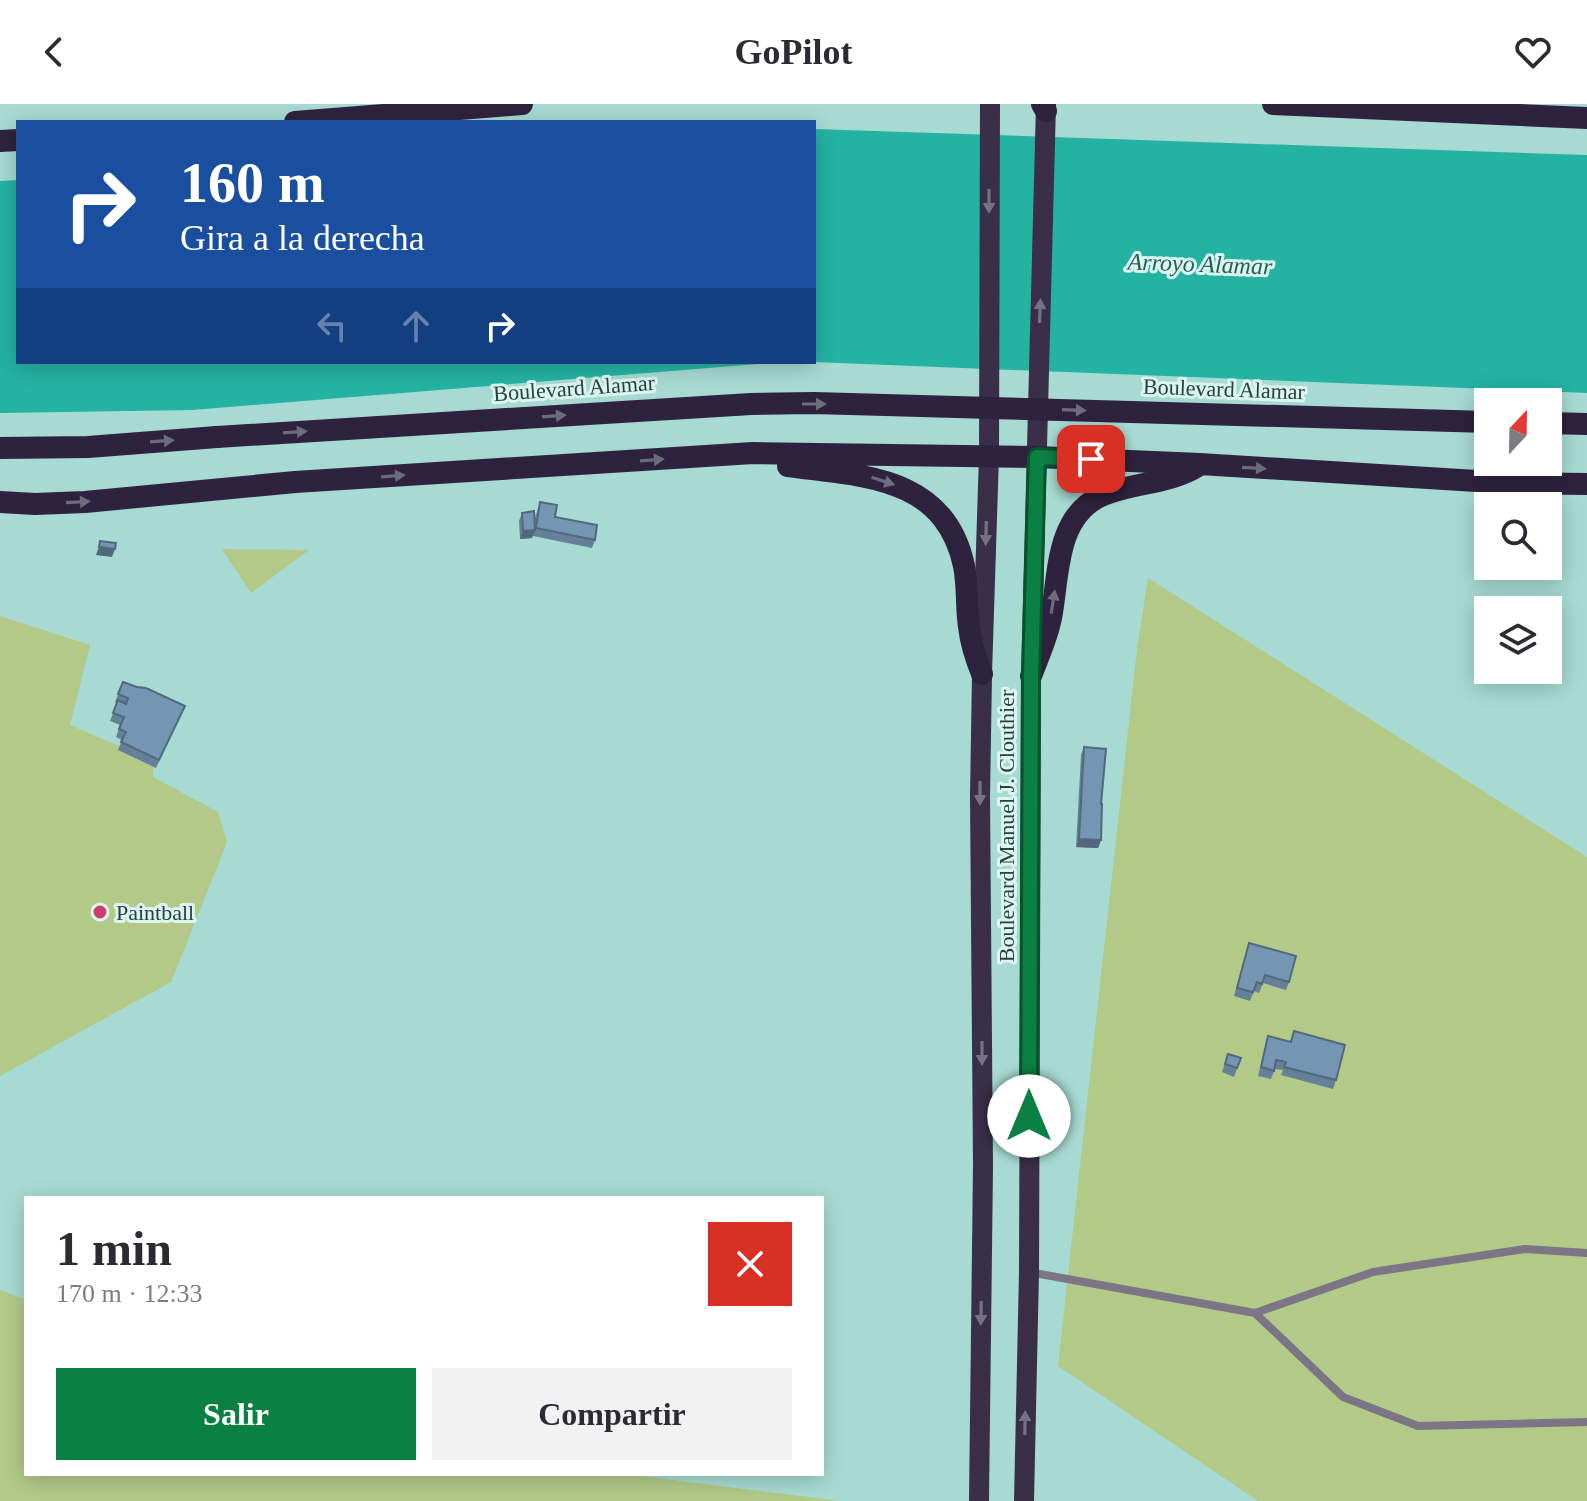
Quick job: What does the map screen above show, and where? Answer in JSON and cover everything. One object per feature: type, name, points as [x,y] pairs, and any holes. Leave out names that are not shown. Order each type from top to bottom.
[{"type":"highway","points":[[320,120],[522,104]]},
{"type":"highway","points":[[1273,104],[1587,118]]},
{"type":"highway","name":"Boulevard Alamar","points":[[0,448],[88,447],[692,407],[783,404],[1474,422]]},
{"type":"highway","points":[[1562,423],[1587,424]]},
{"type":"highway","points":[[753,453],[777,464],[893,483],[941,514],[955,537],[964,567],[971,641],[982,674]]},
{"type":"highway","points":[[0,502],[85,502],[295,482],[753,453],[989,455],[1509,483],[1587,484]]},
{"type":"highway","points":[[1031,676],[1051,620],[1061,553],[1068,530],[1078,514],[1093,500],[1114,490],[1175,477],[1200,464]]},
{"type":"highway","points":[[1509,483],[1587,499]]},
{"type":"main road","name":"Boulevard Manuel J. Clouthier","points":[[1024,1501],[1029,1272],[1031,676],[1045,111]]},
{"type":"main road","name":"Boulevard Manuel J. Clouthier","points":[[979,1501],[983,1166],[980,812],[989,455],[990,114]]},
{"type":"street","points":[[1029,1272],[1255,1313],[1373,1272],[1525,1249],[1587,1253]]},
{"type":"street","points":[[1255,1313],[1343,1397],[1418,1426],[1587,1422]]},
{"type":"shaded area","points":[[222,549],[309,550],[251,593]]},
{"type":"shaded area","points":[[1148,578],[1587,857],[1587,1501],[1258,1501],[1058,1366],[1137,649]]},
{"type":"shaded area","name":"Paintball","points":[[0,616],[90,645],[70,725],[154,761],[153,777],[218,812],[227,842],[171,982],[0,1076]]},
{"type":"shaded area","points":[[0,1290],[24,1299],[24,1476],[641,1476],[840,1501],[0,1501]]},
{"type":"water","name":"Arroyo Alamar","points":[[816,129],[1587,155],[1587,393],[1562,392],[1562,388],[1474,388],[816,362]]},
{"type":"water","points":[[16,180],[16,364],[757,364],[192,410],[0,413],[0,181]]},
{"type":"building","points":[[540,502],[557,505],[555,517],[597,525],[595,540],[536,528]]},
{"type":"building","points":[[534,511],[535,530],[523,531],[522,513]]},
{"type":"building","points":[[100,541],[116,543],[115,549],[99,547]]},
{"type":"building","points":[[123,682],[146,688],[185,706],[159,760],[121,742],[126,732],[119,729],[124,717],[113,713],[118,700],[126,704],[128,698],[118,694]]},
{"type":"building","points":[[1084,747],[1106,749],[1101,840],[1079,839]]},
{"type":"building","points":[[1249,943],[1296,956],[1289,982],[1265,975],[1262,984],[1257,982],[1253,992],[1237,988]]},
{"type":"building","points":[[1294,1031],[1345,1045],[1336,1080],[1284,1067],[1286,1062],[1276,1060],[1274,1071],[1261,1067],[1268,1036],[1291,1042]]},
{"type":"building","points":[[1228,1054],[1241,1058],[1237,1068],[1225,1064]]},
{"type":"place","name":"Paintball","points":[[100,912]]},
{"type":"route","points":[[1029,1116],[1031,676],[1037,457],[1091,459]]}]
